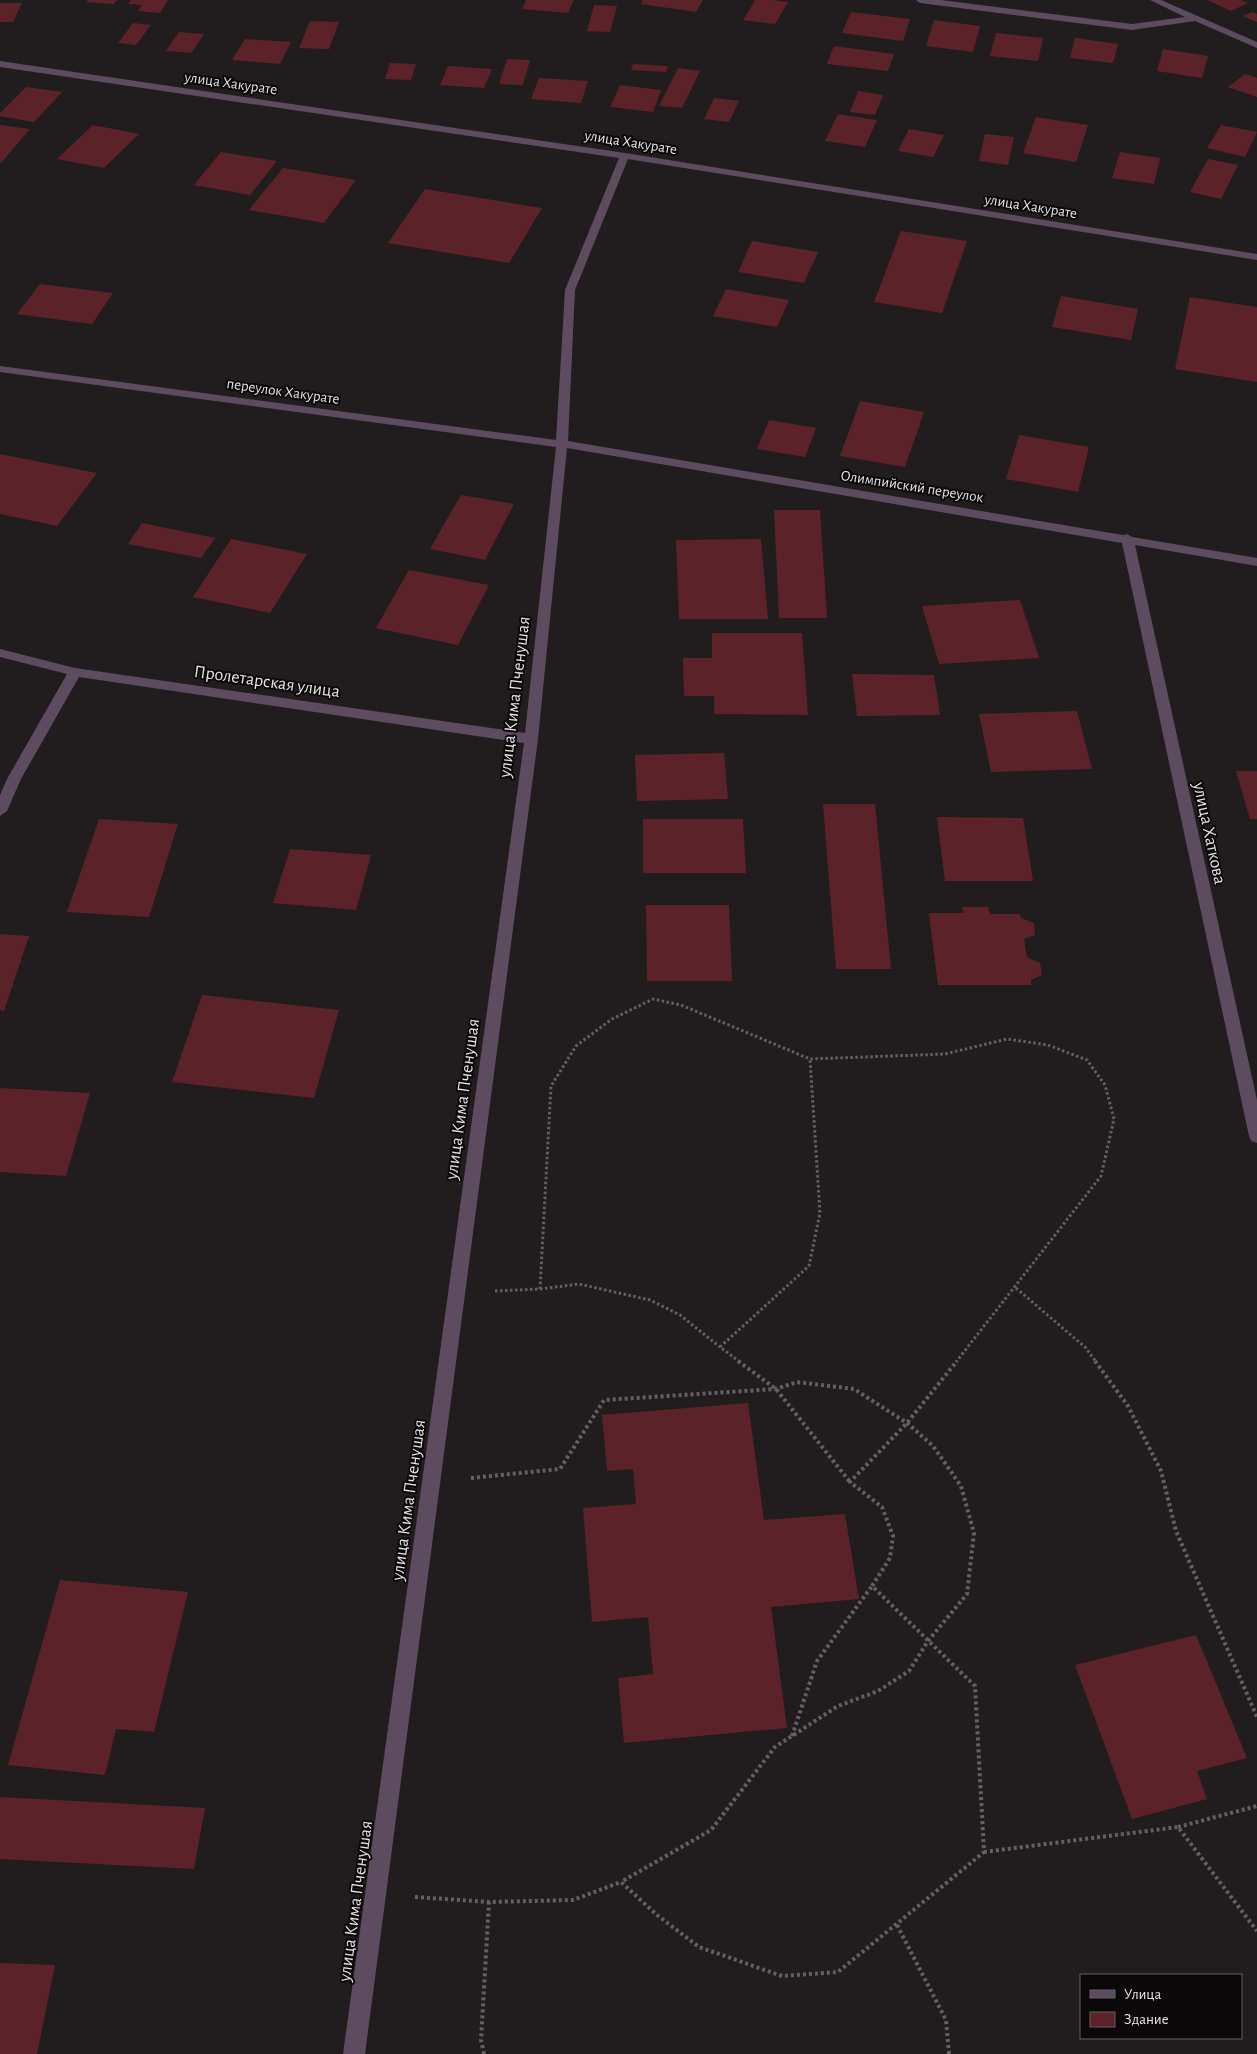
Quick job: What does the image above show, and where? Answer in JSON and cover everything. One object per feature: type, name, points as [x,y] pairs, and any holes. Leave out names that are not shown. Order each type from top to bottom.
[{"type":"street","points":[[920,0],[1132,27],[1197,18]]},
{"type":"street","points":[[1154,0],[1257,45]]},
{"type":"street","name":"улица Хакурате","points":[[0,64],[625,156],[1257,257]]},
{"type":"street","name":"улица Кима Пченушая","points":[[354,2054],[531,739],[562,444],[570,290],[625,156]]},
{"type":"street","name":"переулок Хакурате","points":[[0,369],[562,444]]},
{"type":"street","name":"Олимпийский переулок","points":[[562,444],[1127,538],[1257,562]]},
{"type":"street","name":"улица Хаткова","points":[[1127,538],[1257,1136]]},
{"type":"street","name":"Пролетарская улица","points":[[0,653],[75,672],[531,739]]},
{"type":"street","points":[[0,811],[14,779],[75,672]]},
{"type":"street","points":[[0,782],[14,779]]},
{"type":"path","points":[[540,1289],[551,1086],[576,1046],[612,1019],[653,999],[681,1005],[810,1059],[945,1054],[1007,1039],[1048,1044],[1087,1060],[1105,1085],[1114,1119],[1101,1176],[1016,1288],[907,1423],[850,1482]]},
{"type":"path","points":[[720,1347],[808,1266],[820,1213],[810,1059]]},
{"type":"path","points":[[456,1292],[540,1289],[579,1284],[650,1300],[680,1315],[776,1389],[850,1482],[882,1507],[893,1536],[890,1558],[818,1661],[792,1736]]},
{"type":"path","points":[[1016,1288],[1086,1348],[1128,1406],[1161,1471],[1176,1531],[1257,1717]]},
{"type":"path","points":[[376,1895],[489,1902],[573,1900],[621,1882],[711,1830],[775,1747],[838,1706],[878,1691],[909,1671],[928,1641],[967,1594],[974,1532],[960,1486],[933,1446],[907,1423],[854,1390],[798,1382],[776,1389],[604,1400],[560,1469],[431,1482]]},
{"type":"path","points":[[872,1586],[975,1686],[984,1852]]},
{"type":"path","points":[[621,1882],[657,1915],[699,1947],[782,1976],[838,1972],[984,1852],[1178,1827],[1257,1806]]},
{"type":"path","points":[[1178,1827],[1257,1931]]},
{"type":"path","points":[[484,2054],[481,2040],[489,1902]]},
{"type":"path","points":[[897,1924],[946,2020],[949,2054]]},
{"type":"building","points":[[88,0],[117,0],[114,4],[86,2]]},
{"type":"building","points":[[131,0],[168,0],[160,13],[138,11],[142,5],[128,4]]},
{"type":"building","points":[[526,0],[574,0],[568,13],[522,9]]},
{"type":"building","points":[[643,0],[703,0],[696,12],[641,4]]},
{"type":"building","points":[[755,0],[788,2],[775,24],[743,20]]},
{"type":"building","points":[[1207,0],[1241,0],[1248,3],[1231,11]]},
{"type":"building","points":[[0,3],[22,3],[13,22],[0,22]]},
{"type":"building","points":[[594,5],[617,6],[610,32],[587,31]]},
{"type":"building","points":[[851,12],[910,19],[903,41],[842,33]]},
{"type":"building","points":[[1253,12],[1257,14],[1257,22],[1243,16]]},
{"type":"building","points":[[934,20],[980,26],[973,52],[926,46]]},
{"type":"building","points":[[310,21],[339,22],[329,49],[299,48]]},
{"type":"building","points":[[133,23],[151,25],[136,45],[118,43]]},
{"type":"building","points":[[179,32],[204,34],[191,53],[166,51]]},
{"type":"building","points":[[996,33],[1043,38],[1038,61],[990,56]]},
{"type":"building","points":[[1075,38],[1118,44],[1113,63],[1070,58]]},
{"type":"building","points":[[245,39],[291,42],[280,64],[232,60]]},
{"type":"building","points":[[834,46],[894,54],[888,71],[827,64]]},
{"type":"building","points":[[1163,49],[1208,56],[1202,78],[1157,71]]},
{"type":"building","points":[[507,59],[530,60],[523,85],[499,84]]},
{"type":"building","points":[[390,63],[416,64],[411,80],[385,79]]},
{"type":"building","points":[[633,64],[668,66],[666,72],[631,70]]},
{"type":"building","points":[[448,66],[492,69],[484,88],[440,85]]},
{"type":"building","points":[[678,68],[700,71],[682,108],[659,106]]},
{"type":"building","points":[[1245,74],[1257,78],[1257,97],[1228,87]]},
{"type":"building","points":[[539,78],[588,81],[581,103],[531,99]]},
{"type":"building","points":[[620,85],[661,90],[653,112],[610,107]]},
{"type":"building","points":[[26,87],[62,92],[34,122],[0,116],[0,113]]},
{"type":"building","points":[[858,91],[883,95],[875,115],[850,112]]},
{"type":"building","points":[[714,98],[739,101],[729,122],[704,119]]},
{"type":"building","points":[[838,114],[877,120],[865,147],[825,141]]},
{"type":"building","points":[[1036,117],[1088,125],[1076,162],[1023,153]]},
{"type":"building","points":[[0,125],[30,129],[1,163],[0,163]]},
{"type":"building","points":[[93,125],[139,134],[104,168],[57,159]]},
{"type":"building","points":[[1221,125],[1257,132],[1245,157],[1207,148]]},
{"type":"building","points":[[909,129],[944,135],[933,157],[898,151]]},
{"type":"building","points":[[985,134],[1014,137],[1008,165],[979,161]]},
{"type":"building","points":[[221,152],[277,161],[250,195],[194,185]]},
{"type":"building","points":[[1120,152],[1160,158],[1154,184],[1112,178]]},
{"type":"building","points":[[1208,159],[1238,165],[1221,199],[1190,192]]},
{"type":"building","points":[[283,168],[356,180],[324,223],[249,210]]},
{"type":"building","points":[[425,189],[542,208],[509,263],[388,243]]},
{"type":"building","points":[[901,231],[967,241],[942,313],[874,302]]},
{"type":"building","points":[[752,241],[818,252],[804,283],[738,272]]},
{"type":"building","points":[[40,284],[113,293],[92,324],[17,314]]},
{"type":"building","points":[[726,289],[789,300],[777,327],[713,316]]},
{"type":"building","points":[[1061,296],[1138,309],[1131,340],[1052,327]]},
{"type":"building","points":[[1190,297],[1257,307],[1257,382],[1175,369]]},
{"type":"building","points":[[860,401],[924,412],[905,467],[840,456]]},
{"type":"building","points":[[769,420],[816,428],[805,457],[757,449]]},
{"type":"building","points":[[1019,435],[1089,447],[1078,492],[1006,479]]},
{"type":"building","points":[[0,454],[97,473],[57,526],[0,514]]},
{"type":"building","points":[[461,495],[514,504],[485,560],[430,549]]},
{"type":"building","points":[[774,510],[820,510],[827,618],[779,618]]},
{"type":"building","points":[[142,523],[215,538],[201,558],[128,544]]},
{"type":"building","points":[[231,539],[307,554],[270,613],[193,597]]},
{"type":"building","points":[[761,539],[768,619],[679,619],[676,540]]},
{"type":"building","points":[[409,570],[489,585],[458,645],[376,628]]},
{"type":"building","points":[[1020,600],[1039,658],[939,664],[922,606]]},
{"type":"building","points":[[712,633],[802,633],[808,715],[714,714],[714,696],[684,696],[683,658],[712,658]]},
{"type":"building","points":[[852,674],[934,675],[940,715],[857,716]]},
{"type":"building","points":[[1077,711],[1092,769],[991,772],[979,714]]},
{"type":"building","points":[[724,753],[728,799],[637,801],[635,755]]},
{"type":"building","points":[[1236,771],[1257,771],[1257,819],[1250,819]]},
{"type":"building","points":[[823,804],[875,804],[891,969],[836,969]]},
{"type":"building","points":[[937,817],[1023,818],[1033,881],[945,881]]},
{"type":"building","points":[[99,819],[178,824],[149,917],[67,912]]},
{"type":"building","points":[[643,819],[743,819],[746,873],[643,873]]},
{"type":"building","points":[[290,849],[371,855],[356,910],[273,903]]},
{"type":"building","points":[[646,905],[729,905],[732,981],[647,981]]},
{"type":"building","points":[[962,907],[988,907],[990,914],[1020,914],[1021,918],[1034,923],[1035,935],[1024,939],[1027,957],[1040,963],[1042,975],[1031,980],[1031,985],[938,985],[929,913],[963,913]]},
{"type":"building","points":[[0,934],[29,936],[4,1011],[0,1010]]},
{"type":"building","points":[[202,995],[339,1010],[314,1098],[172,1082]]},
{"type":"building","points":[[0,1088],[90,1093],[66,1176],[0,1172]]},
{"type":"building","points":[[748,1403],[764,1520],[845,1514],[859,1599],[771,1607],[787,1728],[624,1743],[618,1678],[653,1674],[648,1617],[592,1622],[583,1508],[636,1504],[633,1469],[607,1471],[602,1415]]},
{"type":"building","points":[[60,1580],[188,1592],[154,1732],[116,1729],[105,1775],[8,1765]]},
{"type":"building","points":[[1196,1635],[1247,1758],[1197,1771],[1207,1799],[1132,1819],[1075,1665]]},
{"type":"building","points":[[0,1797],[205,1808],[194,1869],[0,1859]]},
{"type":"building","points":[[0,1963],[55,1965],[37,2054],[0,2054]]}]
